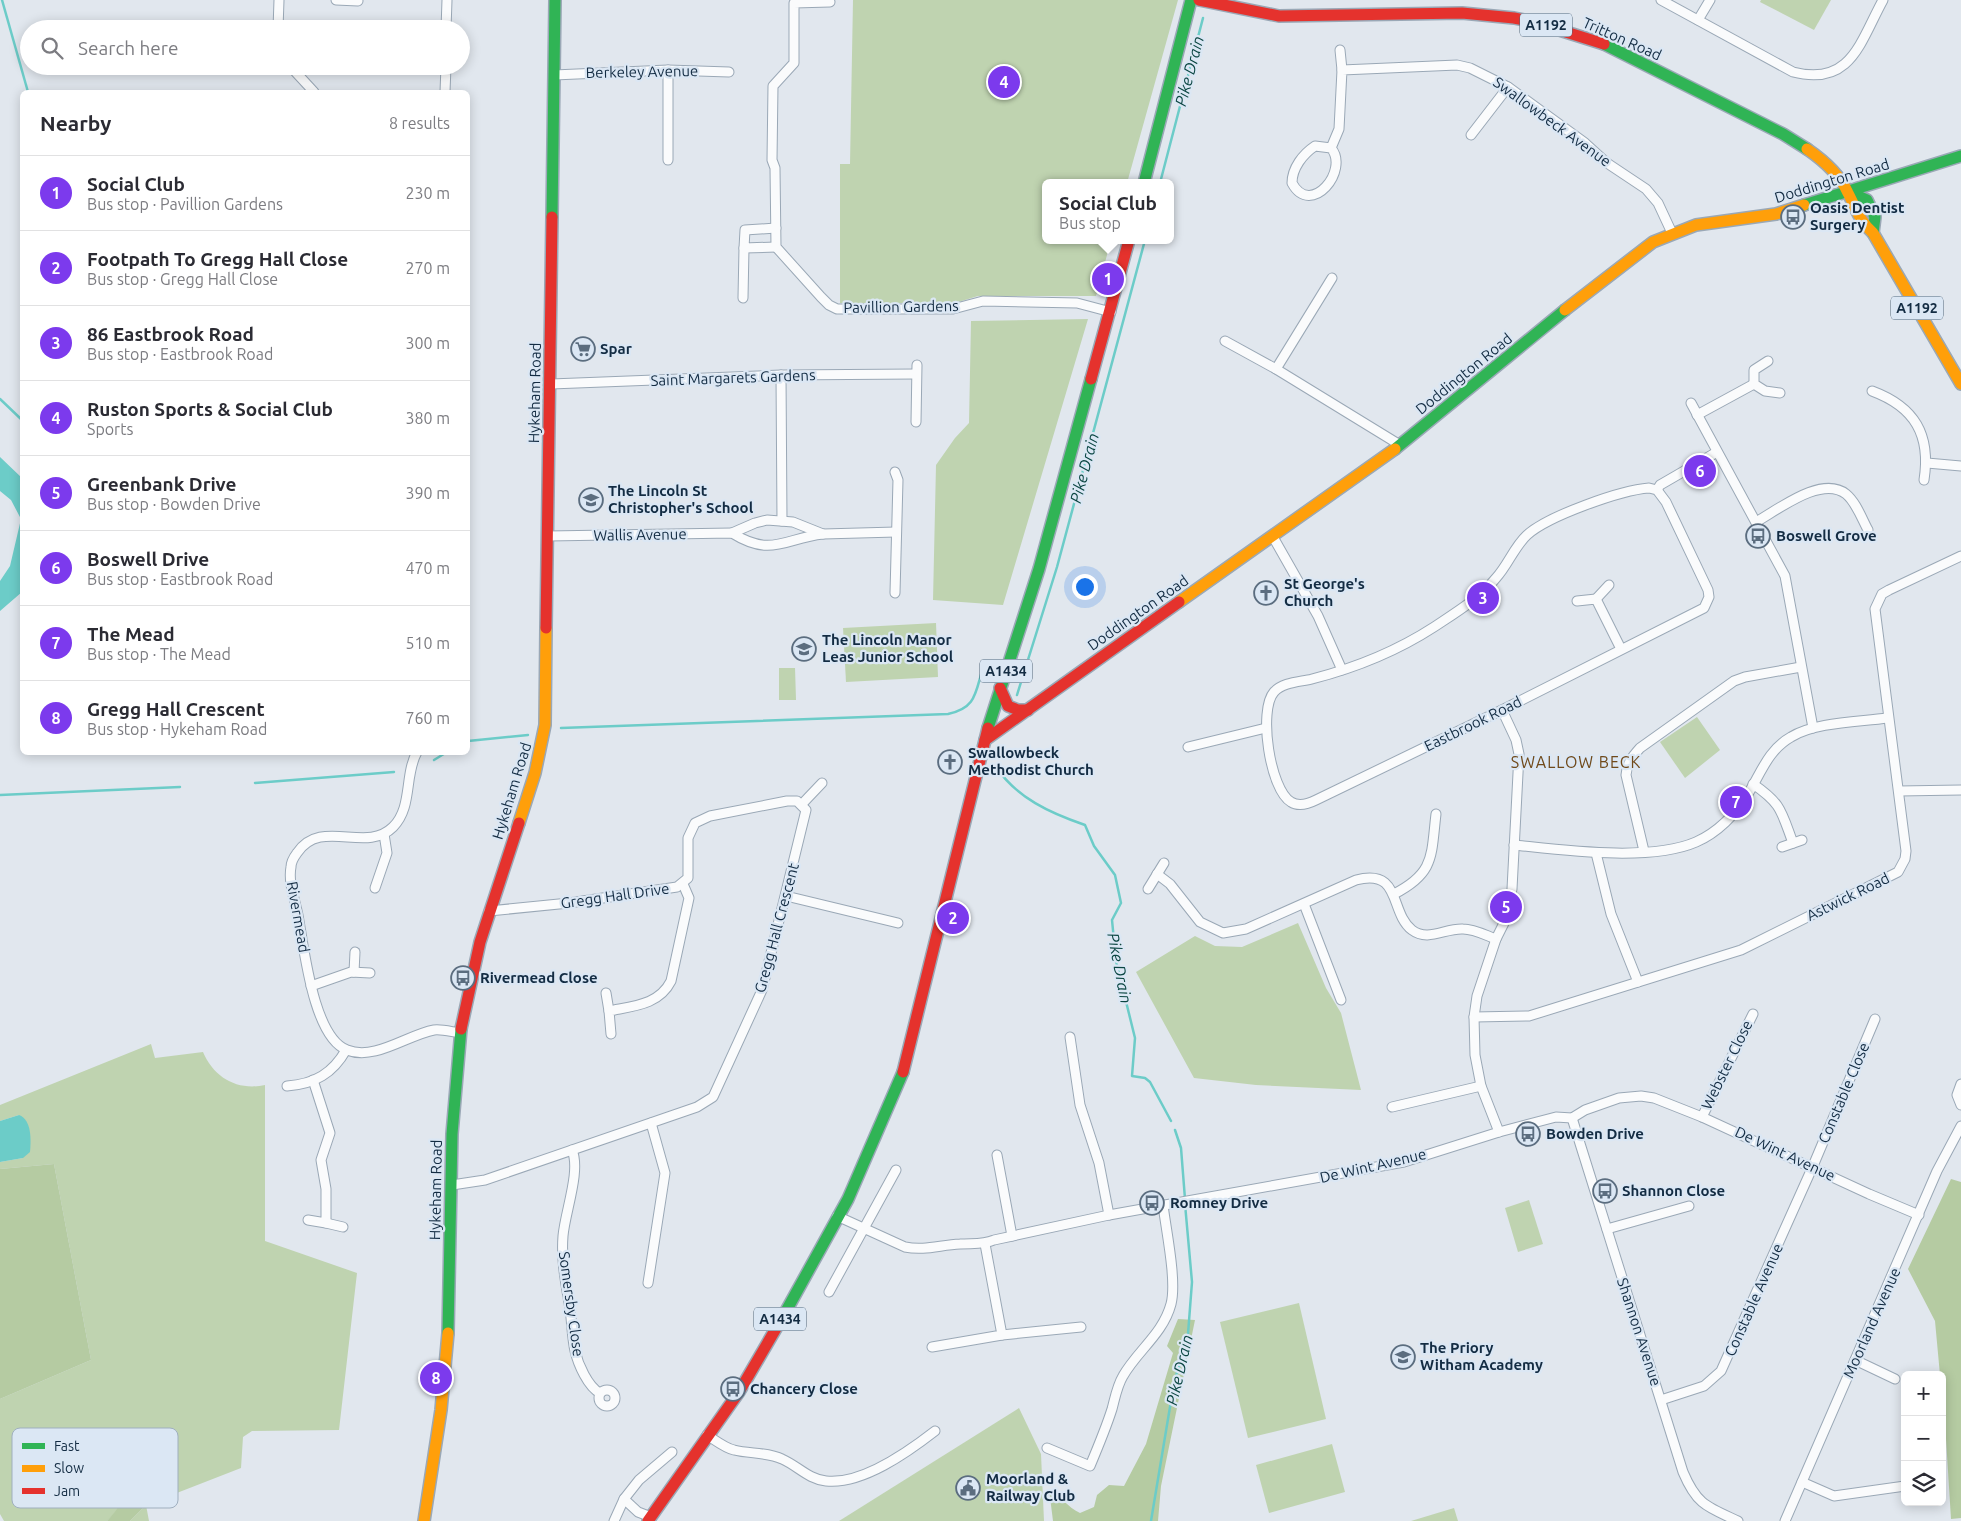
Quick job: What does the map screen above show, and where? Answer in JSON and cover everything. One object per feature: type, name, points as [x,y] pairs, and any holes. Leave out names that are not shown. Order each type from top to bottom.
[{"type":"main road","name":"Hykeham Road","points":[[424,1521],[438,1439],[446,1369],[450,1300],[452,1117],[460,1033],[476,957],[489,911],[538,767],[545,725],[555,0]]},
{"type":"main road","points":[[1145,179],[1191,0]]},
{"type":"main road","name":"Tritton Road","points":[[1199,0],[1279,16],[1316,17],[1462,13],[1514,18],[1561,29],[1609,46],[1783,134],[1803,146],[1828,166],[1849,192],[1854,209],[1863,224],[1873,233],[1961,384]]},
{"type":"main road","name":"Doddington Road","points":[[986,740],[1400,445],[1634,254],[1672,233],[1696,225],[1776,214],[1961,156]]},
{"type":"main road","name":"A1434","points":[[649,1519],[750,1375],[864,1164],[905,1066],[1000,688],[1039,569],[1129,244]]},
{"type":"main road","points":[[1000,688],[1008,706],[1018,710],[1028,710]]},
{"type":"street","points":[[278,20],[279,0]]},
{"type":"street","points":[[336,0],[358,1]]},
{"type":"street","points":[[446,20],[447,0]]},
{"type":"street","points":[[1661,0],[1793,72],[1817,77],[1828,75],[1846,64],[1883,0]]},
{"type":"street","points":[[1698,20],[1710,0]]},
{"type":"street","points":[[744,248],[776,247],[775,168],[772,160],[773,86],[794,62],[794,3],[830,2]]},
{"type":"street","points":[[1330,148],[1339,129],[1342,70],[1340,50]]},
{"type":"street","name":"Swallowbeck Avenue","points":[[1342,70],[1457,65],[1470,68],[1508,87],[1585,143],[1607,163],[1646,189],[1658,203],[1672,233]]},
{"type":"street","points":[[668,70],[668,160]]},
{"type":"street","name":"Berkeley Avenue","points":[[554,74],[668,70],[729,72]]},
{"type":"street","points":[[298,75],[312,90]]},
{"type":"street","points":[[445,90],[446,75]]},
{"type":"street","points":[[1471,136],[1508,87]]},
{"type":"street","points":[[1315,146],[1330,148],[1337,161],[1336,170],[1325,187],[1316,195],[1301,194],[1292,183],[1294,170],[1306,152],[1315,146]]},
{"type":"street","points":[[743,298],[745,230],[776,228]]},
{"type":"street","name":"Pavillion Gardens","points":[[776,247],[828,305],[837,309],[953,309],[983,301],[1077,303],[1111,312]]},
{"type":"street","points":[[1276,369],[1332,278]]},
{"type":"street","points":[[1225,341],[1276,369],[1400,445]]},
{"type":"street","points":[[1754,384],[1754,370],[1768,361]]},
{"type":"street","name":"Saint Margarets Gardens","points":[[551,384],[916,370],[916,422]]},
{"type":"street","points":[[781,375],[782,521]]},
{"type":"street","points":[[1754,384],[1765,391],[1780,393]]},
{"type":"street","points":[[1697,415],[1754,384]]},
{"type":"street","points":[[1872,391],[1903,405],[1922,437],[1927,463],[1924,480]]},
{"type":"street","points":[[1691,403],[1785,576],[1813,728]]},
{"type":"street","points":[[1657,490],[1660,485],[1718,452]]},
{"type":"street","points":[[1927,463],[1961,466]]},
{"type":"street","points":[[895,472],[898,480],[895,593]]},
{"type":"street","points":[[1756,522],[1817,489],[1830,488],[1841,491],[1850,498],[1868,530]]},
{"type":"street","name":"Eastbrook Road","points":[[1641,489],[1657,490],[1666,502],[1709,597],[1708,603],[1698,612],[1316,800],[1300,805],[1290,802],[1280,788],[1270,755],[1266,728],[1270,698],[1279,687],[1342,670],[1412,640],[1481,593],[1496,579],[1526,535],[1557,515],[1641,489]]},
{"type":"street","name":"Wallis Avenue","points":[[548,536],[732,533],[755,523],[782,521],[823,534]]},
{"type":"street","name":"Wallis Avenue","points":[[732,533],[750,543],[774,546],[823,534],[896,532]]},
{"type":"street","points":[[1273,537],[1318,616],[1342,670]]},
{"type":"street","name":"Astwick Road","points":[[1474,1016],[1529,1016],[1741,950],[1898,872],[1905,859],[1906,851],[1900,791],[1887,718],[1875,616],[1877,601],[1889,590],[1961,556]]},
{"type":"street","points":[[1577,601],[1596,599],[1609,585]]},
{"type":"street","points":[[1596,599],[1621,650]]},
{"type":"street","points":[[1644,851],[1626,775],[1627,765],[1632,757],[1640,748],[1734,681],[1745,677],[1801,666]]},
{"type":"street","points":[[1498,1132],[1481,1086],[1475,1055],[1474,1016],[1476,996],[1496,939],[1506,919],[1512,889],[1519,754],[1516,740],[1502,710]]},
{"type":"street","points":[[1514,845],[1596,853],[1675,848],[1704,837],[1725,823],[1737,810],[1764,764],[1780,744],[1792,736],[1813,728],[1887,718]]},
{"type":"street","points":[[1188,746],[1266,728]]},
{"type":"street","points":[[375,888],[387,852],[384,834],[399,820],[405,803],[416,755]]},
{"type":"street","points":[[802,804],[822,783]]},
{"type":"street","points":[[1753,784],[1775,800],[1793,843]]},
{"type":"street","points":[[1900,791],[1961,790]]},
{"type":"street","name":"Gregg Hall Drive","points":[[489,911],[569,904],[678,887],[683,884],[689,873],[688,838],[690,829],[695,823],[710,816],[787,801],[802,804]]},
{"type":"street","name":"Gregg Hall Crescent","points":[[452,1185],[485,1180],[651,1123],[703,1104],[713,1097],[762,990],[806,815],[802,804]]},
{"type":"street","points":[[1394,894],[1411,886],[1427,867],[1432,854],[1436,814]]},
{"type":"street","name":"Rivermead","points":[[346,1050],[332,1038],[326,1029],[310,986],[290,880],[293,859],[304,844],[320,836],[339,835],[367,838],[384,834]]},
{"type":"street","points":[[1782,847],[1802,840]]},
{"type":"street","points":[[1596,853],[1611,914],[1638,982]]},
{"type":"street","points":[[1148,889],[1164,863]]},
{"type":"street","points":[[1157,874],[1170,884],[1200,922],[1223,933],[1246,929],[1364,878],[1382,881],[1394,894],[1404,920],[1416,933],[1426,936],[1465,928],[1496,939]]},
{"type":"street","points":[[609,1011],[655,1000],[667,988],[671,981],[689,898],[683,884]]},
{"type":"street","points":[[786,896],[898,923]]},
{"type":"street","points":[[1304,904],[1341,1000]]},
{"type":"street","points":[[354,972],[355,952]]},
{"type":"street","points":[[310,986],[354,972],[370,973]]},
{"type":"street","points":[[606,994],[611,1034]]},
{"type":"street","name":"Webster Close","points":[[1702,1116],[1753,1014]]},
{"type":"street","name":"Constable Close","points":[[1813,1166],[1875,1019]]},
{"type":"street","points":[[287,1086],[313,1080],[334,1069],[346,1050],[367,1053],[431,1031],[460,1033]]},
{"type":"street","points":[[1070,1037],[1080,1105],[1097,1156],[1109,1216]]},
{"type":"street","points":[[313,1080],[330,1133],[321,1160],[326,1189],[326,1223]]},
{"type":"street","points":[[1961,1084],[1957,1095],[1961,1105]]},
{"type":"street","points":[[1392,1107],[1481,1086]]},
{"type":"street","name":"De Wint Avenue","points":[[837,1216],[904,1247],[928,1250],[958,1244],[985,1244],[994,1240],[1109,1216],[1404,1162],[1498,1132],[1556,1117],[1572,1118],[1585,1110],[1619,1098],[1641,1096],[1654,1098],[1702,1116],[1813,1166],[1869,1194],[1919,1215]]},
{"type":"street","name":"Shannon Avenue","points":[[1572,1118],[1691,1491],[1698,1500],[1738,1521]]},
{"type":"street","points":[[648,1283],[665,1174],[651,1123]]},
{"type":"street","name":"Moorland Avenue","points":[[1785,1521],[1955,1134],[1961,1126]]},
{"type":"street","name":"Somersby Close","points":[[572,1150],[576,1164],[566,1209],[563,1265],[575,1351],[590,1384],[600,1393]]},
{"type":"street","points":[[996,1155],[1012,1236]]},
{"type":"street","name":"Constable Avenue","points":[[1661,1400],[1704,1386],[1721,1371],[1813,1166]]},
{"type":"street","points":[[829,1292],[896,1170]]},
{"type":"street","points":[[1047,1448],[1090,1466],[1104,1433],[1122,1378],[1136,1355],[1150,1343],[1162,1325],[1172,1303],[1166,1205]]},
{"type":"street","points":[[1607,1229],[1689,1206]]},
{"type":"street","points":[[308,1220],[343,1227]]},
{"type":"street","points":[[985,1244],[1002,1335]]},
{"type":"street","points":[[932,1347],[1002,1335],[1082,1327]]},
{"type":"street","points":[[1855,1360],[1895,1379]]},
{"type":"street","points":[[707,1435],[732,1450],[782,1458],[802,1473],[826,1481],[848,1479],[870,1472],[902,1454],[935,1431]]},
{"type":"street","points":[[614,1521],[624,1499],[638,1480],[672,1452]]},
{"type":"street","points":[[1802,1482],[1834,1496],[1901,1487]]},
{"type":"street","points":[[624,1499],[649,1519]]},
{"type":"green space","points":[[853,0],[1178,0],[1128,179],[1042,179],[1042,244],[1110,244],[1096,296],[978,296],[955,303],[840,303],[840,164],[850,164]]},
{"type":"green space","points":[[1761,0],[1831,0],[1814,30],[1760,2]]},
{"type":"green space","points":[[1088,319],[1003,605],[933,600],[936,465],[955,438],[969,423],[971,321]]},
{"type":"green space","points":[[936,623],[938,677],[846,682],[843,628]]},
{"type":"green space","points":[[779,668],[795,668],[796,700],[779,700]]},
{"type":"green space","points":[[1697,717],[1720,750],[1685,778],[1660,742]]},
{"type":"green space","points":[[1298,923],[1326,988],[1341,1013],[1361,1090],[1256,1085],[1194,1078],[1136,972],[1195,936],[1215,946],[1242,947]]},
{"type":"green space","points":[[151,1044],[155,1058],[203,1052],[214,1069],[228,1080],[245,1086],[265,1085],[265,1241],[357,1273],[339,1430],[252,1431],[243,1437],[241,1468],[178,1493],[178,1428],[12,1428],[12,1508],[120,1508],[107,1521],[4,1521],[0,1514],[0,1399],[91,1360],[54,1164],[0,1169],[0,1162],[23,1158],[19,1115],[0,1121],[0,1105]]},
{"type":"green space","points":[[54,1164],[91,1360],[0,1399],[0,1169]]},
{"type":"green space","points":[[1951,1179],[1961,1182],[1961,1518],[1951,1519],[1946,1439],[1946,1371],[1940,1371],[1935,1321],[1908,1269]]},
{"type":"green space","points":[[1529,1200],[1543,1244],[1518,1252],[1505,1208]]},
{"type":"green space","points":[[1299,1303],[1326,1419],[1248,1438],[1220,1322]]},
{"type":"green space","points":[[1178,1319],[1195,1320],[1161,1486],[1158,1521],[1053,1521],[1049,1489],[1071,1508],[1080,1513],[1094,1507],[1097,1495],[1109,1485],[1124,1486],[1146,1444],[1173,1353],[1167,1346]]},
{"type":"green space","name":"Moorland & Railway Club","points":[[1019,1408],[1041,1454],[1044,1521],[839,1521]]},
{"type":"green space","points":[[1332,1444],[1345,1492],[1269,1513],[1256,1465]]},
{"type":"green space","points":[[118,1508],[143,1508],[130,1521],[107,1521]]},
{"type":"green space","points":[[143,1508],[147,1508],[149,1521],[130,1521]]},
{"type":"green space","points":[[1454,1508],[1458,1521],[1411,1521]]},
{"type":"water","points":[[0,457],[20,476],[20,517],[11,500],[0,491]]},
{"type":"water","points":[[20,523],[20,594],[0,611],[0,581],[10,566]]},
{"type":"water","points":[[19,1115],[26,1121],[28,1126],[30,1152],[23,1158],[0,1162],[0,1121]]},
{"type":"waterway","points":[[2,0],[20,64]]},
{"type":"waterway","name":"Pike Drain","points":[[1161,179],[1203,18]]},
{"type":"waterway","points":[[23,75],[27,90]]},
{"type":"waterway","name":"Pike Drain","points":[[1017,695],[1057,567],[1144,244]]},
{"type":"waterway","points":[[0,399],[20,418]]},
{"type":"waterway","points":[[561,728],[948,714],[969,704],[975,694],[982,671]]},
{"type":"waterway","points":[[470,741],[528,735]]},
{"type":"waterway","points":[[434,760],[442,755]]},
{"type":"waterway","name":"Pike Drain","points":[[996,767],[1004,778],[1024,796],[1047,810],[1085,825],[1094,846],[1115,875],[1121,903],[1112,920],[1116,961],[1135,1038],[1132,1076],[1145,1078],[1150,1082],[1171,1121]]},
{"type":"waterway","points":[[255,783],[394,772]]},
{"type":"waterway","points":[[0,795],[180,787]]},
{"type":"waterway","name":"Pike Drain","points":[[1175,1130],[1181,1148],[1185,1199]]},
{"type":"waterway","name":"Pike Drain","points":[[1151,1521],[1174,1383],[1188,1334],[1192,1282],[1185,1204]]},
{"type":"traffic: fast","points":[[552,217],[555,0]]},
{"type":"traffic: fast","points":[[1145,179],[1191,0]]},
{"type":"traffic: fast","points":[[1604,44],[1783,134],[1807,149]]},
{"type":"traffic: fast","points":[[1804,205],[1961,156]]},
{"type":"traffic: fast","points":[[1849,192],[1867,200],[1875,217],[1873,233]]},
{"type":"traffic: fast","points":[[1395,449],[1565,310]]},
{"type":"traffic: fast","points":[[988,728],[1039,569],[1091,379]]},
{"type":"traffic: fast","points":[[448,1333],[452,1134],[461,1029]]},
{"type":"traffic: fast","points":[[785,1313],[848,1199],[903,1072]]},
{"type":"traffic: slow","points":[[1807,149],[1825,163],[1845,186],[1861,219],[1873,233],[1961,384]]},
{"type":"traffic: slow","points":[[1565,310],[1653,242],[1696,225],[1776,214],[1804,205]]},
{"type":"traffic: slow","points":[[1179,602],[1395,449]]},
{"type":"traffic: slow","points":[[519,823],[535,773],[545,725],[546,628]]},
{"type":"traffic: slow","points":[[424,1521],[441,1410],[448,1333]]},
{"type":"traffic: jam","points":[[1199,0],[1279,16],[1462,13],[1514,18],[1534,22],[1604,44]]},
{"type":"traffic: jam","points":[[546,628],[552,217]]},
{"type":"traffic: jam","points":[[1091,379],[1128,244]]},
{"type":"traffic: jam","points":[[985,740],[1179,602]]},
{"type":"traffic: jam","points":[[1000,688],[1008,706],[1018,710],[1028,710]]},
{"type":"traffic: jam","points":[[903,1072],[988,728]]},
{"type":"traffic: jam","points":[[461,1029],[480,942],[519,823]]},
{"type":"traffic: jam","points":[[648,1521],[739,1392],[785,1313]]},
{"type":"place","name":"Ruston Sports & Social Club","points":[[1004,82]]},
{"type":"place","name":"Oasis Dentist Surgery","points":[[1793,217]]},
{"type":"place","name":"Social Club","points":[[1108,279]]},
{"type":"place","name":"Spar","points":[[583,349]]},
{"type":"place","name":"Boswell Drive","points":[[1700,471]]},
{"type":"place","name":"The Lincoln St Christopher's School","points":[[591,500]]},
{"type":"place","name":"Boswell Grove","points":[[1758,536]]},
{"type":"place","name":"St George's Church","points":[[1266,593]]},
{"type":"place","name":"86 Eastbrook Road","points":[[1483,598]]},
{"type":"place","name":"The Lincoln Manor Leas Junior School","points":[[804,649]]},
{"type":"place","name":"Swallowbeck Methodist Church","points":[[950,762]]},
{"type":"place","name":"The Mead","points":[[1736,802]]},
{"type":"place","name":"Greenbank Drive","points":[[1506,907]]},
{"type":"place","name":"Footpath To Gregg Hall Close","points":[[953,918]]},
{"type":"place","name":"Rivermead Close","points":[[463,978]]},
{"type":"place","name":"Bowden Drive","points":[[1528,1134]]},
{"type":"place","name":"Shannon Close","points":[[1605,1191]]},
{"type":"place","name":"Romney Drive","points":[[1152,1203]]},
{"type":"place","name":"The Priory Witham Academy","points":[[1403,1357]]},
{"type":"place","name":"Gregg Hall Crescent","points":[[436,1378]]},
{"type":"place","name":"Chancery Close","points":[[733,1389]]},
{"type":"place","name":"Moorland & Railway Club","points":[[968,1488]]},
{"type":"district","name":"SWALLOW BECK","points":[[1576,762]]}]
